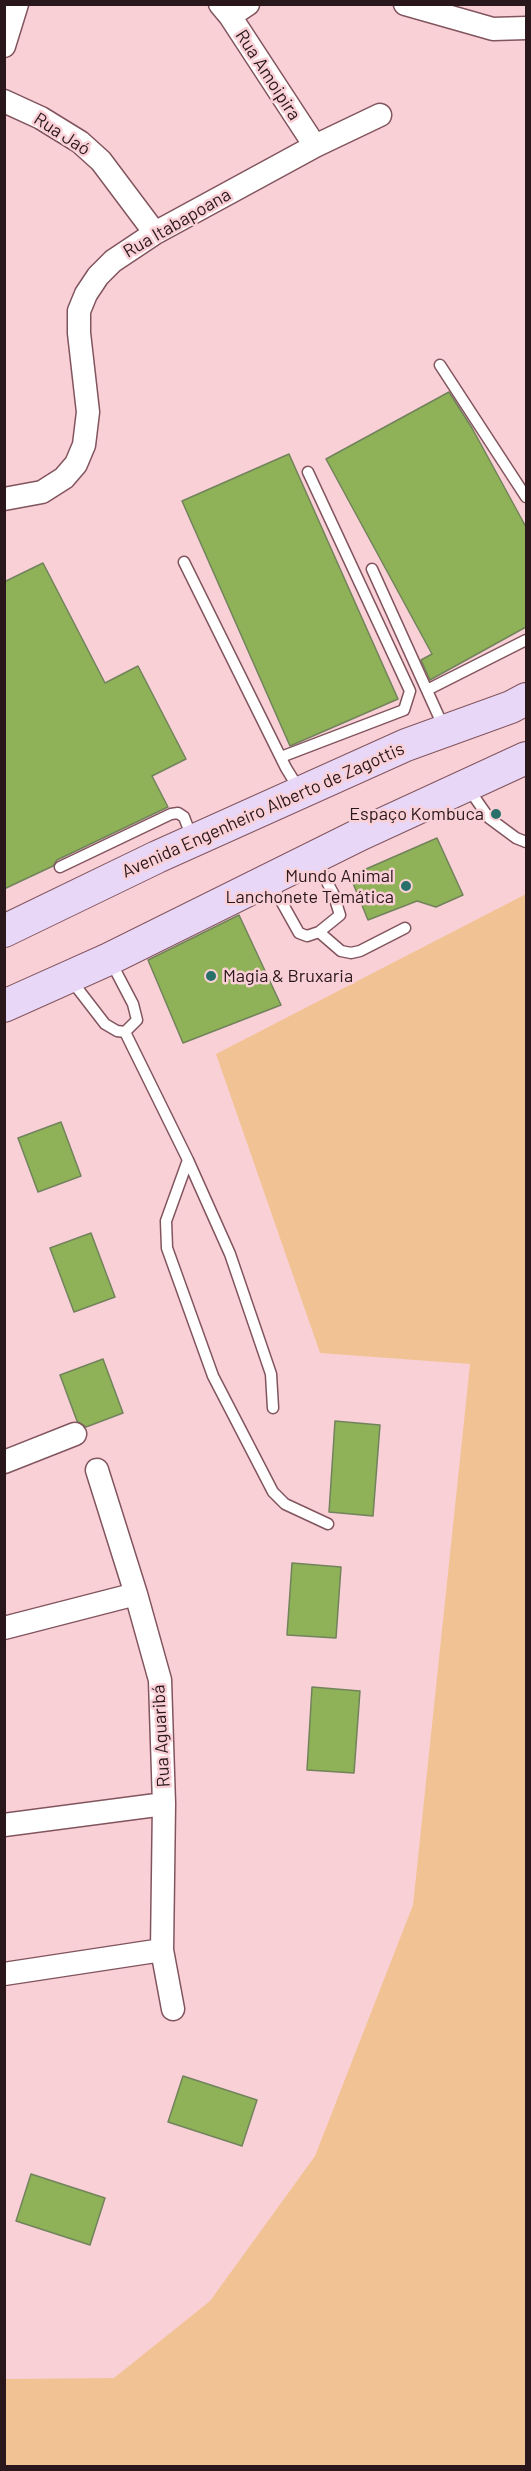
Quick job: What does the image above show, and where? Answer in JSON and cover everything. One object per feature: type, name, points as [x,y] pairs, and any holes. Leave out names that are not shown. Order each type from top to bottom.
[{"type":"main road","name":"Avenida Engenheiro Alberto de Zagottis","points":[[4,931],[193,841],[406,745],[511,707],[526,699]]},
{"type":"main road","points":[[4,1006],[109,959],[269,878],[526,758]]},
{"type":"street","points":[[4,46],[17,4]]},
{"type":"street","points":[[405,4],[433,9],[493,29],[526,28]]},
{"type":"street","name":"Rua Amoipira","points":[[233,8],[315,146]]},
{"type":"street","name":"Rua Jaó","points":[[4,101],[40,117],[80,142],[101,161],[155,233]]},
{"type":"street","name":"Rua Itabapoana","points":[[4,499],[42,492],[64,478],[76,465],[84,445],[88,412],[79,333],[79,310],[98,276],[113,261],[155,233],[315,146],[380,115]]},
{"type":"street","points":[[4,1462],[75,1434]]},
{"type":"street","name":"Rua Aguaribá","points":[[97,1470],[160,1680],[164,1804],[162,1950],[173,2009]]},
{"type":"street","points":[[4,1628],[136,1594]]},
{"type":"street","points":[[4,1825],[164,1804]]},
{"type":"street","points":[[4,1974],[162,1950]]},
{"type":"lane","points":[[440,365],[526,497]]},
{"type":"lane","points":[[280,757],[404,710],[410,691],[308,472]]},
{"type":"lane","points":[[184,562],[280,757],[301,792]]},
{"type":"lane","points":[[372,569],[445,731]]},
{"type":"lane","points":[[427,690],[526,640]]},
{"type":"lane","points":[[466,786],[489,818],[516,838],[526,842]]},
{"type":"lane","points":[[60,867],[171,814],[177,813],[184,817],[193,841]]},
{"type":"lane","points":[[269,878],[298,933],[308,936],[319,932],[340,915],[333,892],[313,857]]},
{"type":"lane","points":[[319,932],[342,951],[351,953],[360,951],[405,928]]},
{"type":"lane","points":[[109,959],[133,1004],[136,1020],[124,1032]]},
{"type":"lane","points":[[69,977],[88,1005],[105,1024],[124,1032]]},
{"type":"lane","points":[[124,1032],[188,1160],[230,1254],[271,1374],[273,1408]]},
{"type":"lane","points":[[188,1160],[166,1221],[167,1248],[213,1376],[273,1492],[285,1504],[328,1524]]},
{"type":"shaded area","points":[[526,894],[526,2466],[5,2466],[5,2379],[114,2378],[210,2301],[315,2156],[413,1905],[470,1364],[320,1353],[216,1054]]},
{"type":"building","points":[[449,392],[472,428],[526,527],[526,627],[430,680],[421,660],[432,654],[326,459]]},
{"type":"building","points":[[289,454],[398,699],[290,746],[182,501]]},
{"type":"building","points":[[43,563],[105,683],[138,666],[186,759],[152,776],[168,807],[57,860],[53,866],[4,889],[4,582]]},
{"type":"building","name":"Mundo Animal Lanchonete Temática","points":[[437,838],[463,895],[436,907],[417,901],[368,920],[350,876]]},
{"type":"building","name":"Magia & Bruxaria","points":[[239,915],[281,1005],[183,1043],[148,960]]},
{"type":"building","points":[[61,1122],[81,1176],[38,1192],[18,1138]]},
{"type":"building","points":[[91,1233],[115,1297],[74,1312],[50,1248]]},
{"type":"building","points":[[103,1359],[123,1413],[86,1427],[77,1421],[60,1375]]},
{"type":"building","points":[[335,1421],[380,1425],[373,1516],[329,1512]]},
{"type":"building","points":[[292,1563],[341,1567],[336,1638],[287,1635]]},
{"type":"building","points":[[312,1687],[360,1691],[354,1773],[307,1770]]},
{"type":"building","points":[[183,2076],[257,2100],[242,2146],[168,2122]]},
{"type":"building","points":[[31,2174],[105,2198],[90,2245],[16,2221]]},
{"type":"place","name":"Espaço Kombuca","points":[[496,814]]},
{"type":"place","name":"Mundo Animal Lanchonete Temática","points":[[406,886]]},
{"type":"place","name":"Magia & Bruxaria","points":[[211,976]]}]
